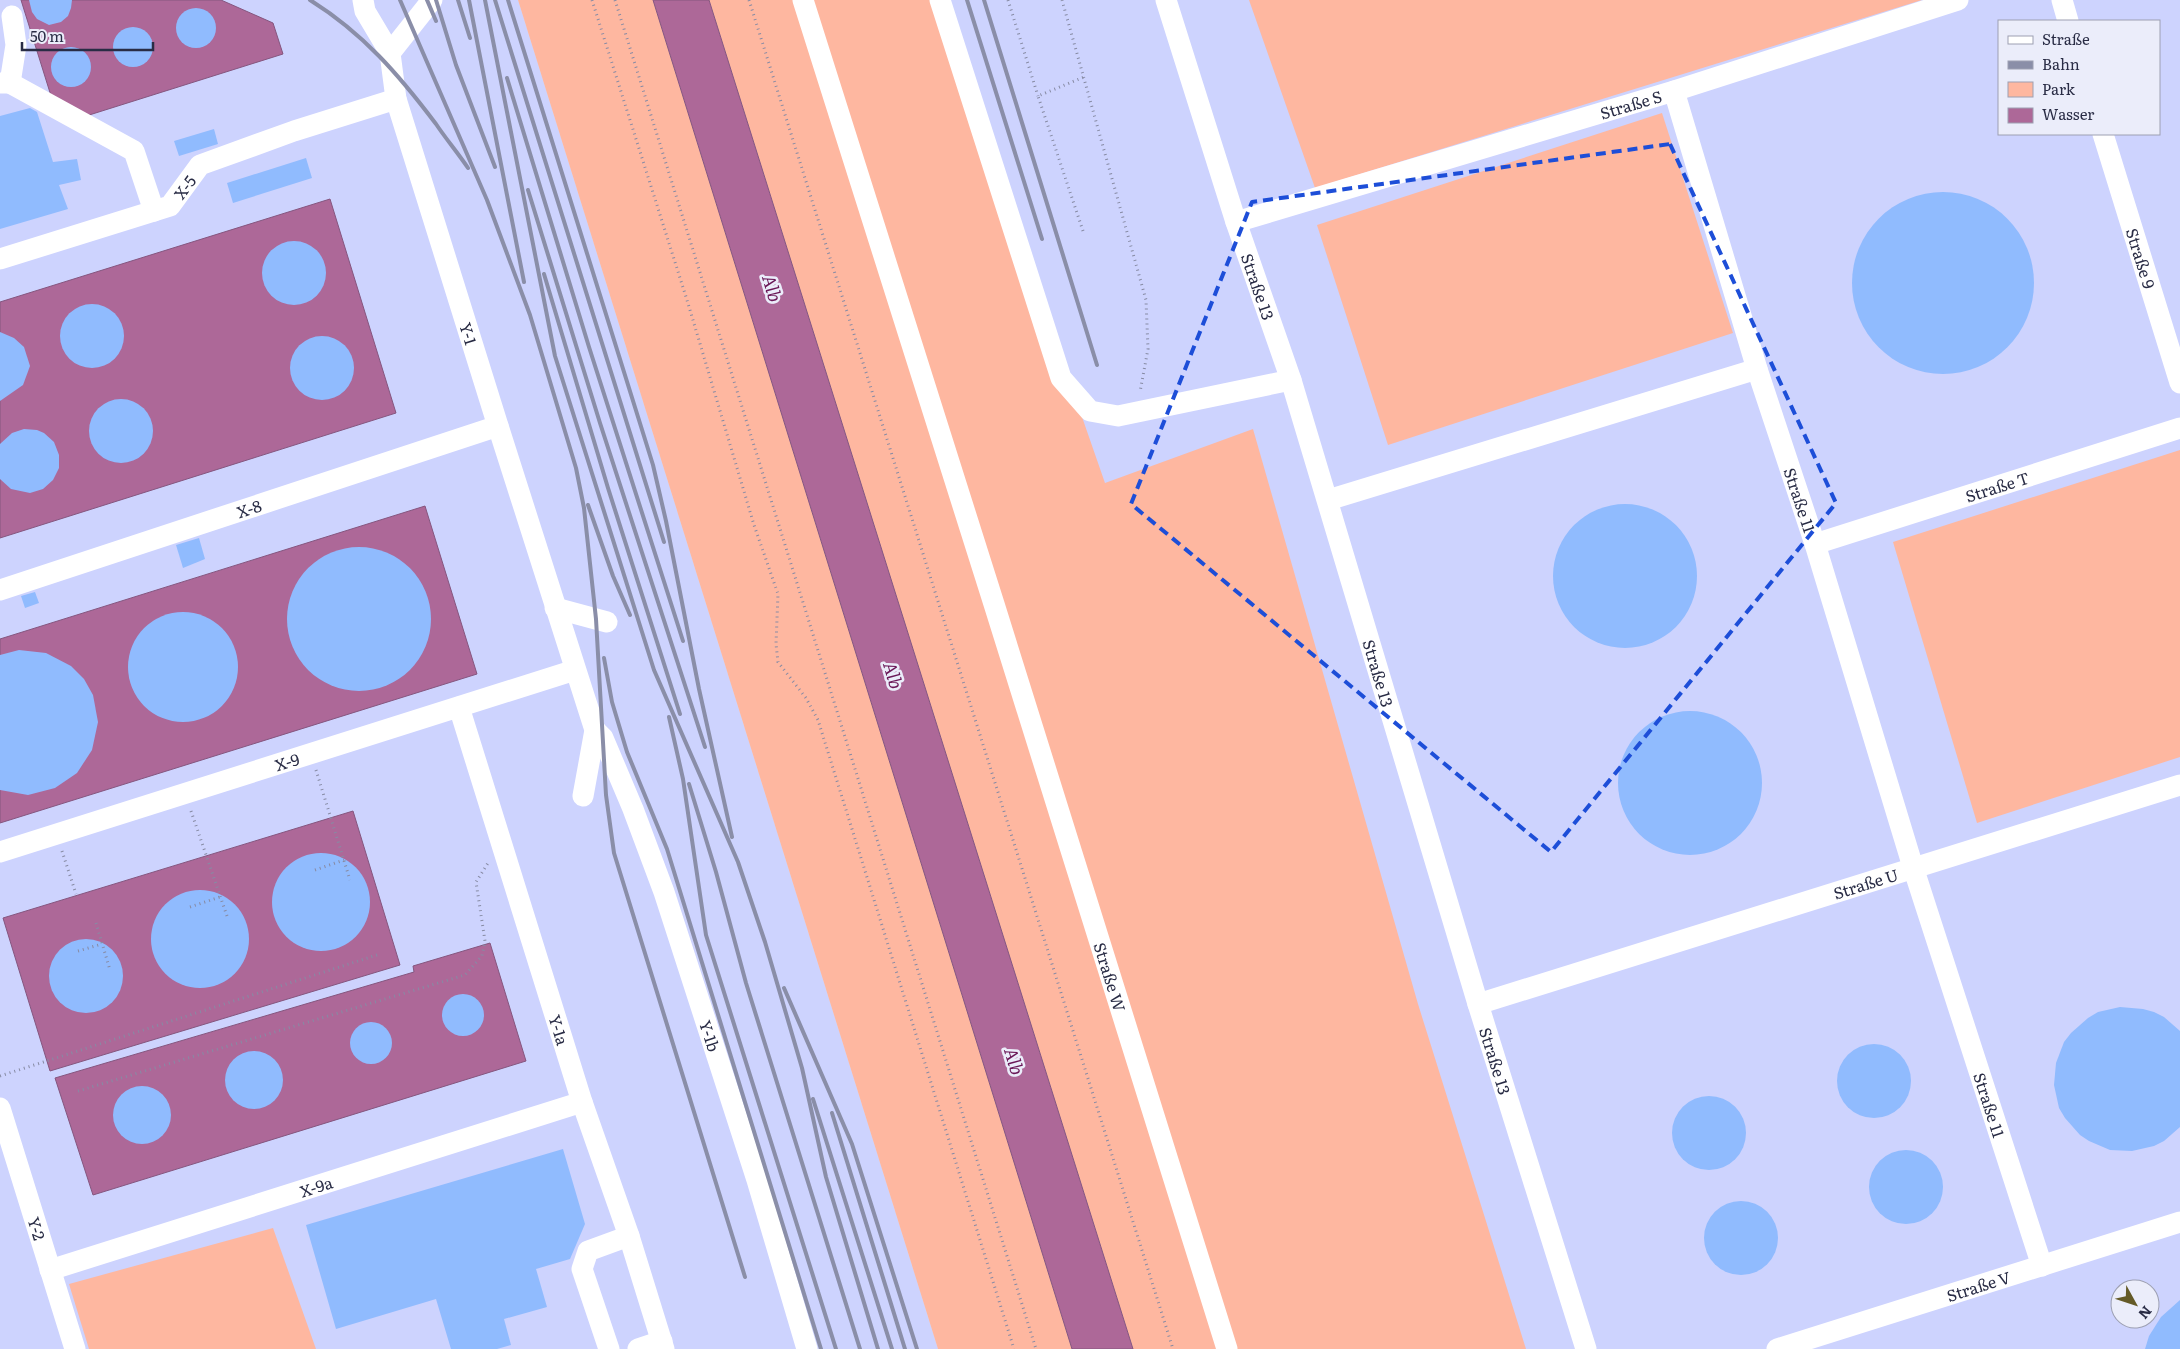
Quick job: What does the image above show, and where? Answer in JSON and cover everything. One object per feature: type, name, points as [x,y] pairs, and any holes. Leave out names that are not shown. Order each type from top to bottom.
[{"type":"street","points":[[390,53],[432,0]]},
{"type":"street","name":"Straße W","points":[[803,0],[1227,1349]]},
{"type":"street","points":[[940,0],[1061,378],[1090,411],[1118,416],[1291,380]]},
{"type":"street","name":"Straße 13","points":[[1166,0],[1236,222],[1291,380],[1478,1004],[1586,1349]]},
{"type":"street","name":"Straße S","points":[[1236,222],[1674,91],[1958,0]]},
{"type":"street","points":[[2062,0],[2068,20]]},
{"type":"street","name":"Y-1","points":[[359,4],[390,53],[396,99],[575,670]]},
{"type":"street","points":[[12,16],[5,83],[134,151],[154,211]]},
{"type":"street","name":"Straße 11","points":[[1674,91],[1758,369],[1815,544],[1913,867],[2042,1266]]},
{"type":"street","name":"X-5","points":[[0,259],[170,206],[200,165],[294,131],[396,99]]},
{"type":"street","name":"Straße 9","points":[[2103,135],[2180,383]]},
{"type":"street","points":[[1328,500],[1758,369]]},
{"type":"street","name":"X-8","points":[[0,590],[498,426]]},
{"type":"street","name":"Straße T","points":[[1815,544],[2180,428]]},
{"type":"street","points":[[555,608],[607,622]]},
{"type":"street","name":"X-9","points":[[0,852],[575,670]]},
{"type":"street","name":"Y-1b","points":[[575,670],[595,730],[603,738],[633,809],[664,892],[808,1349]]},
{"type":"street","name":"Y-1a","points":[[459,707],[582,1102],[629,1236],[663,1345]]},
{"type":"street","name":"Y-1b","points":[[582,796],[595,730]]},
{"type":"street","name":"Straße U","points":[[1478,1004],[2180,785]]},
{"type":"street","name":"X-9a","points":[[50,1270],[582,1102]]},
{"type":"street","name":"Y-2","points":[[0,1108],[50,1270],[69,1347]]},
{"type":"street","name":"Straße V","points":[[1777,1349],[2180,1222]]},
{"type":"street","points":[[609,1349],[582,1269],[588,1251],[629,1236]]},
{"type":"street","points":[[638,1349],[663,1345]]},
{"type":"path","points":[[592,0],[684,291],[754,525],[778,594],[776,644],[778,662],[806,698],[818,720],[1014,1349]]},
{"type":"path","points":[[615,0],[1036,1349]]},
{"type":"path","points":[[748,0],[1173,1349]]},
{"type":"path","points":[[1008,0],[1083,231]]},
{"type":"path","points":[[1062,0],[1146,300],[1148,349],[1139,396],[1118,416]]},
{"type":"path","points":[[1038,96],[1084,77]]},
{"type":"path","points":[[311,755],[350,880]]},
{"type":"path","points":[[185,794],[228,919]]},
{"type":"path","points":[[56,834],[76,894]]},
{"type":"path","points":[[78,1091],[464,975],[482,956],[485,941],[476,882],[492,858],[503,849]]},
{"type":"path","points":[[315,870],[344,860]]},
{"type":"path","points":[[190,907],[220,897]]},
{"type":"path","points":[[96,923],[110,970]]},
{"type":"path","points":[[78,951],[102,944]]},
{"type":"path","points":[[0,1076],[380,954]]},
{"type":"highlighted area","points":[[1670,144],[1836,503],[1551,852],[1131,504],[1252,202]]},
{"type":"shaded area","points":[[0,0],[518,0],[938,1349],[0,1349]]},
{"type":"shaded area","points":[[792,0],[2180,0],[2180,1349],[1214,1349]]},
{"type":"green space","points":[[518,0],[653,0],[1072,1349],[938,1349]]},
{"type":"green space","points":[[709,0],[937,0],[1105,483],[1253,429],[1418,1004],[1526,1349],[1133,1349]]},
{"type":"green space","points":[[1249,0],[1922,0],[1315,188]]},
{"type":"green space","points":[[1662,113],[1733,333],[1388,445],[1317,225]]},
{"type":"green space","points":[[2180,450],[2180,757],[1977,823],[1893,542]]},
{"type":"green space","points":[[273,1228],[316,1349],[89,1349],[69,1284]]},
{"type":"water","points":[[21,0],[221,0],[273,23],[283,54],[86,116],[52,99]]},
{"type":"water","name":"Alb","points":[[653,0],[709,0],[1133,1349],[1072,1349]]},
{"type":"water","points":[[330,199],[396,413],[0,538],[0,302]]},
{"type":"water","points":[[425,506],[477,674],[0,823],[0,639]]},
{"type":"water","points":[[353,811],[400,965],[50,1071],[3,918]]},
{"type":"water","points":[[490,943],[526,1061],[93,1195],[55,1078],[414,972],[413,966]]},
{"type":"building","points":[[29,0],[72,0],[68,16],[61,22],[49,25],[37,19],[32,12]]},
{"type":"building","points":[[200,8],[207,11],[213,17],[216,28],[215,36],[207,45],[200,48],[192,48],[185,45],[177,36],[176,24],[179,17],[188,9]]},
{"type":"building","points":[[137,27],[144,30],[150,36],[153,47],[152,55],[144,64],[137,67],[129,67],[122,64],[114,55],[113,43],[116,36],[125,28]]},
{"type":"building","points":[[75,47],[82,50],[88,56],[91,67],[90,75],[82,84],[75,87],[67,87],[60,84],[52,75],[51,63],[54,56],[63,48]]},
{"type":"building","points":[[30,108],[37,112],[53,162],[77,159],[81,180],[59,185],[68,209],[0,229],[0,116]]},
{"type":"building","points":[[214,129],[218,144],[179,156],[174,141]]},
{"type":"building","points":[[306,158],[312,178],[233,203],[227,183]]},
{"type":"building","points":[[1943,192],[1961,194],[1978,199],[1994,207],[2013,225],[2027,248],[2032,265],[2034,283],[2032,301],[2027,318],[2019,334],[2001,353],[1978,367],[1961,372],[1943,374],[1925,372],[1908,367],[1892,359],[1873,341],[1859,318],[1854,301],[1852,283],[1854,265],[1859,248],[1867,232],[1885,213],[1908,199],[1925,194]]},
{"type":"building","points":[[288,241],[300,241],[317,250],[324,261],[326,273],[324,285],[317,296],[300,305],[288,305],[276,300],[267,291],[262,279],[262,267],[267,255],[276,246]]},
{"type":"building","points":[[92,304],[104,306],[115,313],[122,324],[124,336],[122,348],[115,359],[104,366],[92,368],[80,366],[69,359],[62,348],[60,336],[62,324],[69,313],[80,306]]},
{"type":"building","points":[[0,332],[14,338],[24,347],[30,366],[23,385],[0,401]]},
{"type":"building","points":[[316,336],[328,336],[345,345],[352,356],[354,368],[352,380],[345,391],[328,400],[316,400],[304,395],[295,386],[290,374],[290,362],[295,350],[304,341]]},
{"type":"building","points":[[121,399],[133,401],[144,408],[151,419],[153,431],[151,443],[144,454],[133,461],[121,463],[109,461],[98,454],[91,443],[89,431],[91,419],[98,408],[109,401]]},
{"type":"building","points":[[24,429],[37,430],[44,433],[54,442],[59,455],[59,468],[53,480],[43,489],[30,493],[11,489],[0,479],[0,444],[12,433]]},
{"type":"building","points":[[1625,504],[1653,509],[1676,525],[1692,548],[1697,576],[1692,604],[1676,627],[1653,643],[1625,648],[1597,643],[1574,627],[1558,604],[1553,576],[1558,548],[1574,525],[1597,509]]},
{"type":"building","points":[[199,538],[205,559],[183,568],[176,545]]},
{"type":"building","points":[[359,547],[387,552],[410,568],[426,591],[431,619],[426,647],[410,670],[387,686],[359,691],[331,686],[308,670],[292,647],[287,619],[292,591],[308,568],[331,552]]},
{"type":"building","points":[[35,592],[39,603],[25,608],[21,596]]},
{"type":"building","points":[[183,612],[204,616],[222,628],[234,646],[238,667],[234,688],[222,706],[204,718],[183,722],[162,718],[144,706],[132,688],[128,667],[132,646],[144,628],[162,616]]},
{"type":"building","points":[[19,650],[46,653],[71,666],[84,679],[93,695],[98,722],[92,750],[77,773],[55,788],[28,795],[0,790],[0,655]]},
{"type":"building","points":[[1690,711],[1718,716],[1741,732],[1757,755],[1762,783],[1757,811],[1741,834],[1718,850],[1690,855],[1662,850],[1639,834],[1623,811],[1618,783],[1623,755],[1639,732],[1662,716]]},
{"type":"building","points":[[321,853],[340,856],[356,867],[367,883],[370,902],[367,921],[356,937],[340,948],[321,951],[302,948],[286,937],[275,921],[272,902],[275,883],[286,867],[302,856]]},
{"type":"building","points":[[200,890],[219,893],[235,904],[246,920],[249,939],[246,958],[235,974],[219,985],[200,988],[181,985],[165,974],[154,958],[151,939],[154,920],[165,904],[181,893]]},
{"type":"building","points":[[86,939],[100,942],[112,950],[120,962],[123,976],[120,990],[112,1002],[100,1010],[86,1013],[72,1010],[60,1002],[52,990],[49,976],[52,962],[60,950],[72,942]]},
{"type":"building","points":[[467,994],[475,997],[481,1003],[484,1015],[481,1027],[475,1033],[459,1036],[451,1033],[445,1027],[442,1011],[445,1003],[451,997]]},
{"type":"building","points":[[2120,1007],[2154,1012],[2164,1017],[2180,1031],[2180,1127],[2164,1141],[2154,1146],[2132,1151],[2110,1150],[2080,1135],[2059,1108],[2054,1085],[2056,1063],[2064,1042],[2071,1033],[2098,1012]]},
{"type":"building","points":[[375,1022],[383,1025],[389,1031],[392,1043],[389,1055],[383,1061],[367,1064],[359,1061],[353,1055],[350,1039],[353,1031],[359,1025]]},
{"type":"building","points":[[1874,1044],[1895,1050],[1905,1060],[1911,1081],[1905,1102],[1895,1112],[1874,1118],[1853,1112],[1843,1102],[1837,1081],[1843,1060],[1853,1050]]},
{"type":"building","points":[[254,1051],[270,1056],[278,1064],[283,1080],[278,1096],[270,1104],[254,1109],[238,1104],[230,1096],[225,1080],[230,1064],[238,1056]]},
{"type":"building","points":[[142,1086],[158,1091],[166,1099],[171,1115],[166,1131],[158,1139],[142,1144],[126,1139],[118,1131],[113,1115],[118,1099],[126,1091]]},
{"type":"building","points":[[1709,1096],[1730,1102],[1740,1112],[1746,1133],[1740,1154],[1730,1164],[1709,1170],[1688,1164],[1678,1154],[1672,1133],[1678,1112],[1688,1102]]},
{"type":"building","points":[[563,1149],[585,1224],[570,1259],[536,1269],[547,1307],[504,1319],[511,1345],[497,1349],[451,1349],[436,1299],[336,1329],[306,1225]]},
{"type":"building","points":[[1906,1150],[1927,1156],[1937,1166],[1943,1187],[1937,1208],[1927,1218],[1906,1224],[1885,1218],[1875,1208],[1869,1187],[1875,1166],[1885,1156]]},
{"type":"building","points":[[1741,1201],[1762,1207],[1772,1217],[1778,1238],[1772,1259],[1762,1269],[1741,1275],[1720,1269],[1710,1259],[1704,1238],[1710,1217],[1720,1207]]},
{"type":"building","points":[[2180,1300],[2180,1349],[2145,1349],[2153,1329],[2160,1329],[2161,1317]]},
{"type":"railway","points":[[310,0],[347,26],[379,56],[422,106],[468,168]]},
{"type":"railway","points":[[400,0],[487,200],[530,315],[576,468],[584,508],[596,619],[606,795],[614,853],[745,1277]]},
{"type":"railway","points":[[427,0],[436,21]]},
{"type":"railway","points":[[436,0],[456,65],[495,167]]},
{"type":"railway","points":[[458,0],[470,38]]},
{"type":"railway","points":[[469,0],[524,282]]},
{"type":"railway","points":[[485,0],[555,356],[654,670],[738,862],[765,942],[802,1068],[826,1177],[878,1349]]},
{"type":"railway","points":[[495,0],[664,542]]},
{"type":"railway","points":[[508,0],[653,465],[699,689],[732,837]]},
{"type":"railway","points":[[967,0],[1042,239]]},
{"type":"railway","points":[[984,0],[1097,365]]},
{"type":"railway","points":[[507,78],[589,347],[683,641]]},
{"type":"railway","points":[[528,190],[600,423],[705,747]]},
{"type":"railway","points":[[544,274],[608,488],[680,714]]},
{"type":"railway","points":[[588,505],[613,576],[630,615]]},
{"type":"railway","points":[[604,658],[612,702],[627,752],[667,849],[821,1349]]},
{"type":"railway","points":[[669,717],[683,779],[706,935],[836,1349]]},
{"type":"railway","points":[[689,784],[716,872],[746,983],[860,1349]]},
{"type":"railway","points":[[784,988],[852,1144],[917,1349]]},
{"type":"railway","points":[[813,1099],[892,1349]]},
{"type":"railway","points":[[832,1113],[905,1349]]}]
